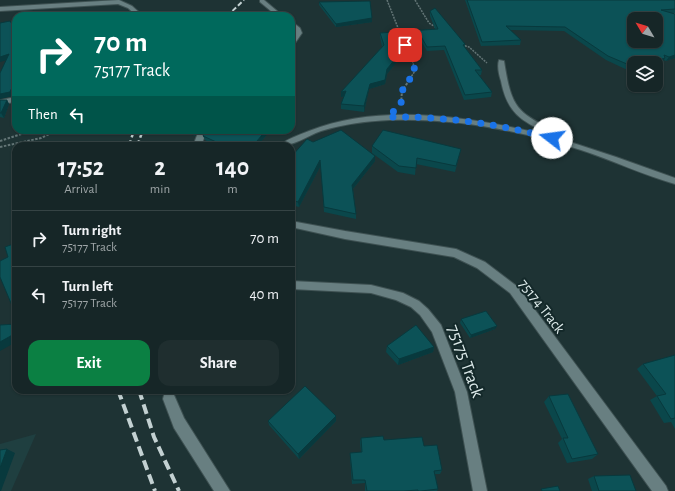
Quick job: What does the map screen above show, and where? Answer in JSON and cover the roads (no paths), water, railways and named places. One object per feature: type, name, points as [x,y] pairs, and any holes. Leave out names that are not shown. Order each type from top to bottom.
[{"type":"street","points":[[0,9],[120,1],[136,12]]},
{"type":"street","points":[[262,1],[275,12]]},
{"type":"street","points":[[295,26],[298,29],[299,33],[295,39]]},
{"type":"street","points":[[501,61],[504,86],[511,106],[523,118],[576,145]]},
{"type":"street","points":[[0,102],[12,100]]},
{"type":"street","points":[[289,142],[336,124],[357,120],[388,117],[451,120],[487,124],[519,130],[576,145],[675,181]]},
{"type":"street","name":"75174 Track","points":[[295,225],[345,235],[456,253],[481,265],[514,290],[661,491]]},
{"type":"street","name":"75175 Track","points":[[295,285],[371,290],[399,296],[415,304],[424,312],[437,329],[461,392],[480,491]]},
{"type":"street","points":[[169,399],[179,423],[222,491]]},
{"type":"railway","points":[[231,12],[244,0]]},
{"type":"railway","points":[[130,142],[133,134]]},
{"type":"railway","points":[[138,142],[142,134]]},
{"type":"railway","points":[[119,394],[155,491]]},
{"type":"railway","points":[[140,394],[154,437],[179,491]]}]
